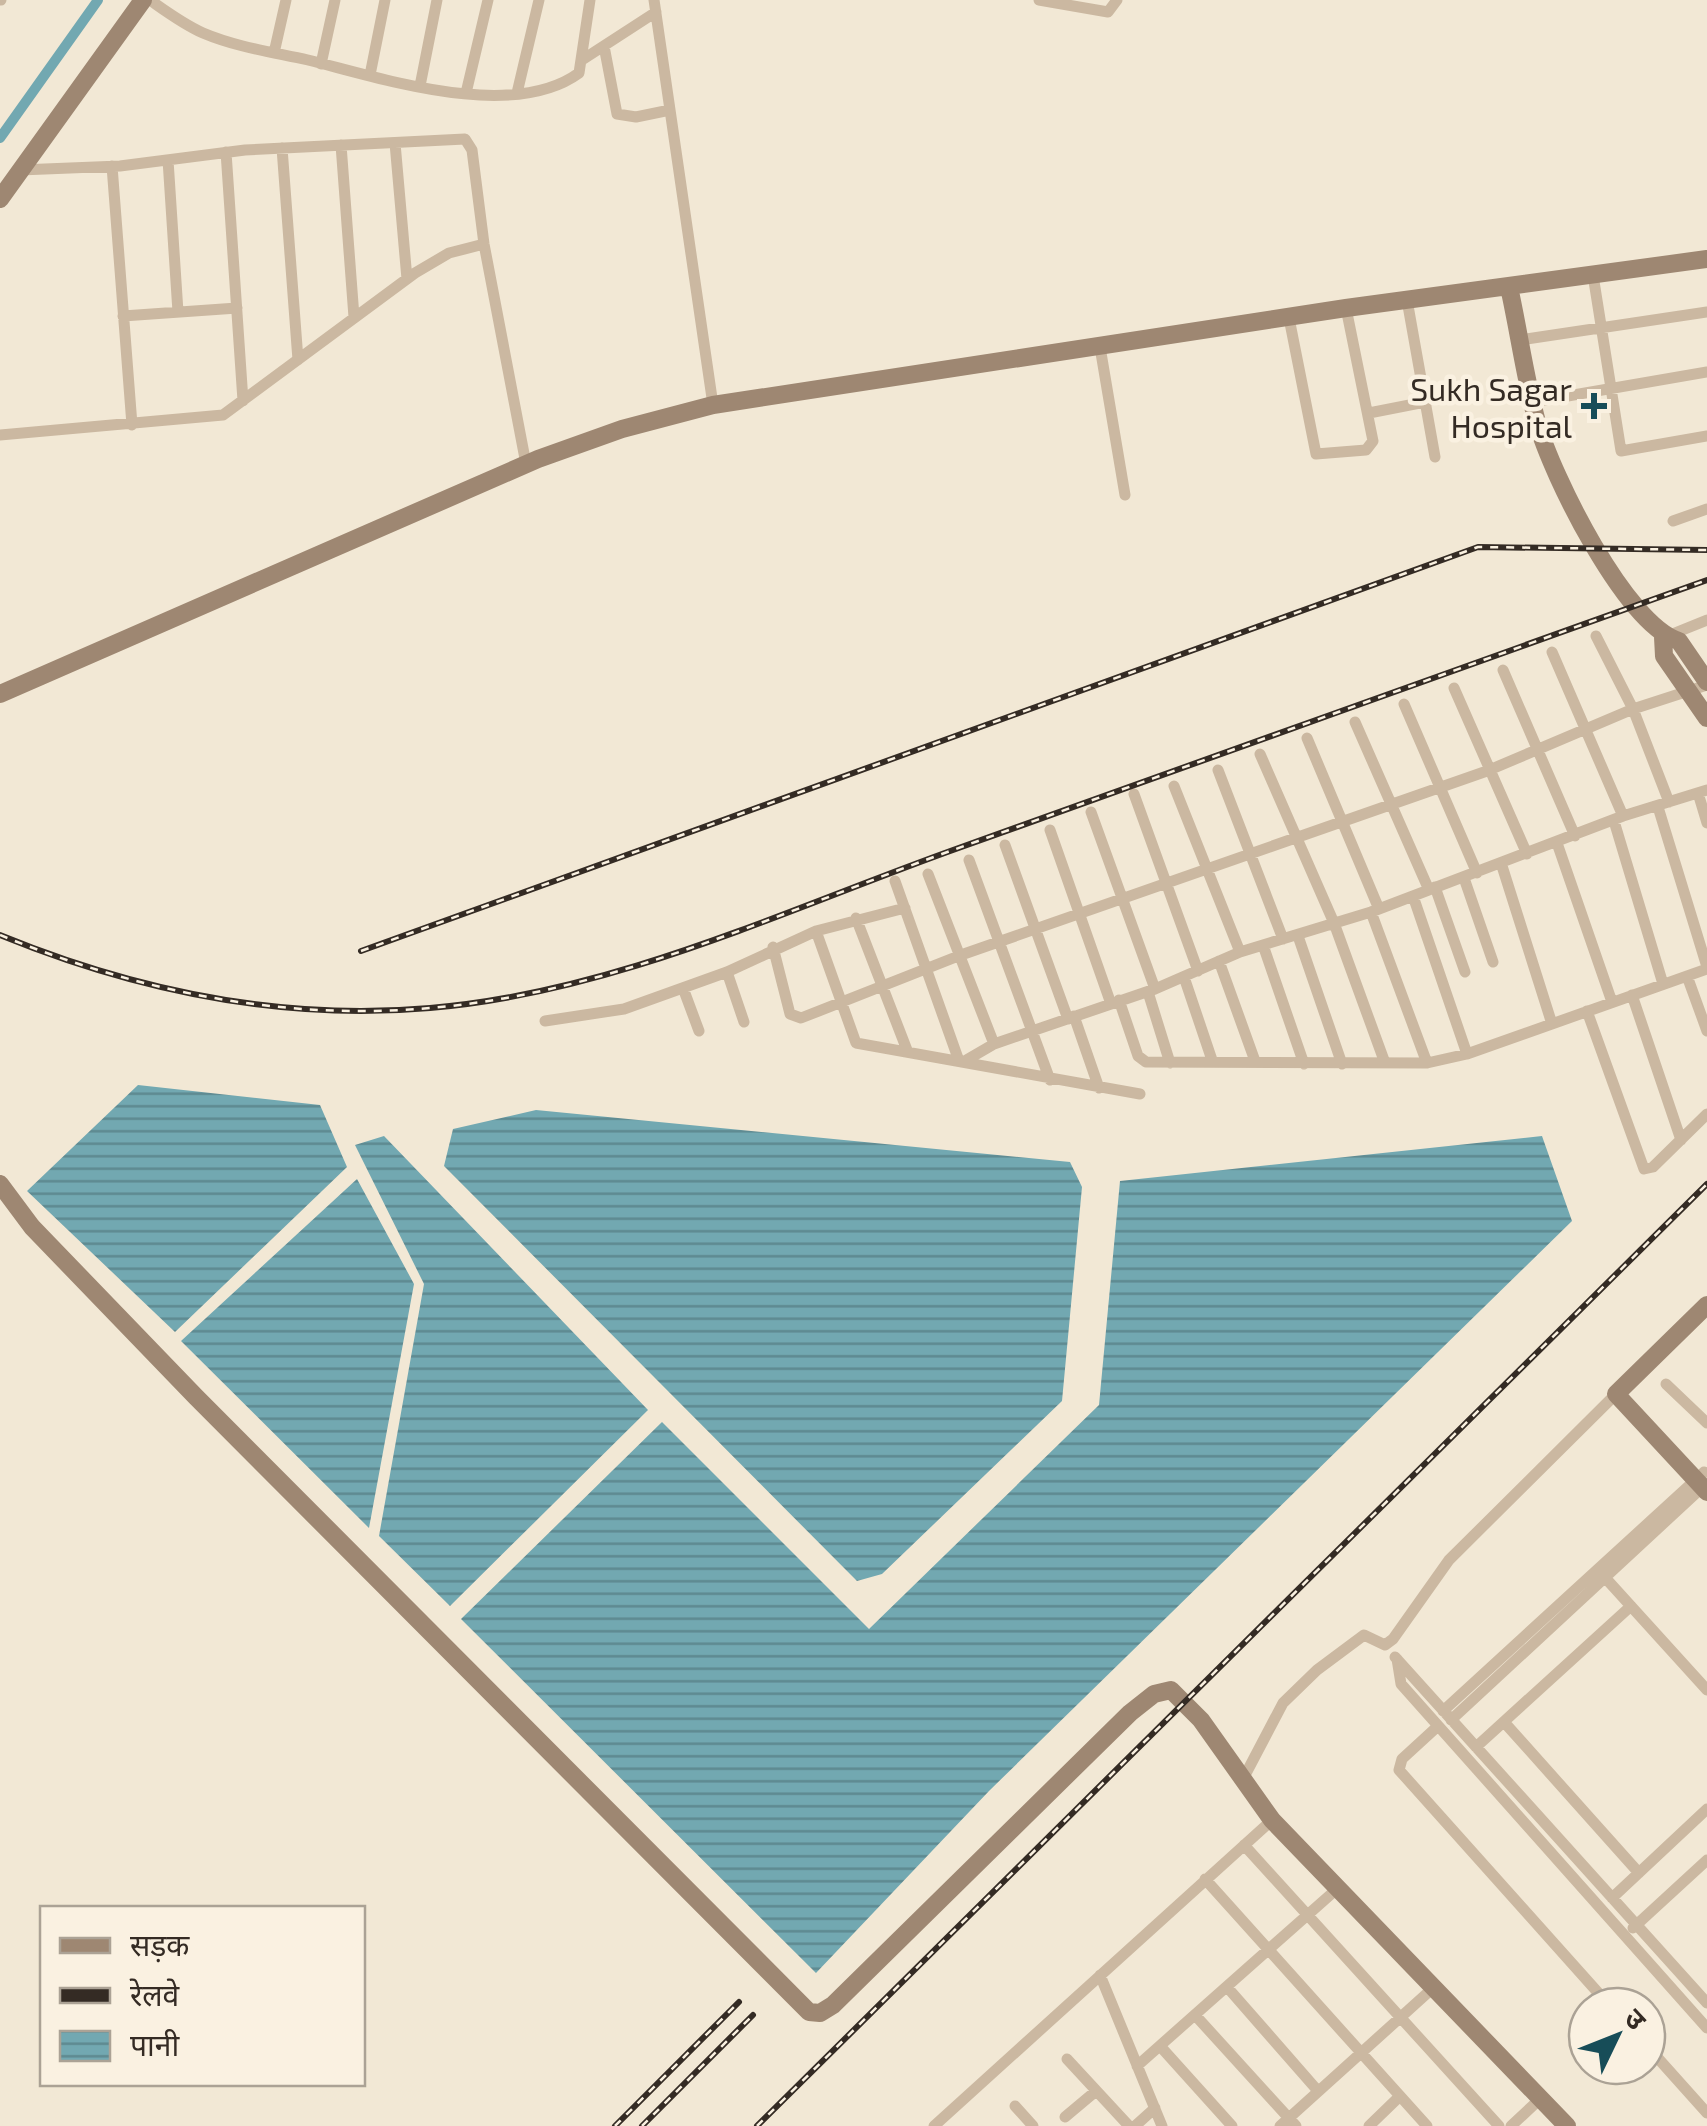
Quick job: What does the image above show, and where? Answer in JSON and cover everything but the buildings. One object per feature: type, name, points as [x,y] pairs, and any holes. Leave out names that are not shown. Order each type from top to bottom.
[{"type":"street","points":[[0,199],[147,0],[199,31],[274,53],[466,94],[518,93],[579,73],[580,41],[590,0]]},
{"type":"street","points":[[274,53],[286,0]]},
{"type":"street","points":[[322,64],[335,0]]},
{"type":"street","points":[[370,75],[385,0]]},
{"type":"street","points":[[420,86],[437,0]]},
{"type":"street","points":[[466,94],[488,0]]},
{"type":"street","points":[[518,93],[539,0]]},
{"type":"street","points":[[1040,0],[1108,12],[1118,0]]},
{"type":"street","points":[[582,60],[655,6],[713,405]]},
{"type":"street","points":[[604,46],[617,114],[636,117],[670,110]]},
{"type":"street","points":[[20,170],[112,166],[282,148],[469,141],[484,244],[526,464]]},
{"type":"street","points":[[396,142],[407,279]]},
{"type":"street","points":[[341,145],[354,317]]},
{"type":"street","points":[[282,148],[298,360]]},
{"type":"street","points":[[226,152],[243,402]]},
{"type":"street","points":[[168,160],[178,312]]},
{"type":"street","points":[[112,166],[132,425]]},
{"type":"street","points":[[0,435],[217,417],[243,402],[407,279],[450,252],[484,244]]},
{"type":"street","points":[[0,694],[526,464],[622,429],[713,405],[1346,308],[1707,259]]},
{"type":"street","points":[[1593,275],[1621,451],[1707,436]]},
{"type":"street","points":[[1510,287],[1542,435],[1588,540],[1663,637],[1679,642],[1701,686],[1707,718]]},
{"type":"street","points":[[1407,300],[1436,457]]},
{"type":"street","points":[[122,316],[237,308]]},
{"type":"street","points":[[1289,318],[1316,454],[1370,449],[1368,413],[1346,308]]},
{"type":"street","points":[[1520,340],[1707,312]]},
{"type":"street","points":[[1100,347],[1125,494]]},
{"type":"street","points":[[1533,402],[1707,372]]},
{"type":"street","points":[[1368,413],[1425,402]]},
{"type":"street","points":[[1673,521],[1707,508]]},
{"type":"street","points":[[1663,637],[1707,620]]},
{"type":"street","points":[[1050,830],[1140,1059],[1170,1063],[1427,1063],[1467,1054],[1587,1012],[1707,968],[1663,804],[1632,709],[1596,636]]},
{"type":"street","points":[[1552,652],[1589,729],[1663,984]]},
{"type":"street","points":[[1503,670],[1575,836]]},
{"type":"street","points":[[773,947],[792,1017],[801,1018],[961,955],[1342,824],[1536,752],[1632,709],[1701,686]]},
{"type":"street","points":[[1454,688],[1527,854]]},
{"type":"street","points":[[1404,704],[1442,784],[1477,873]]},
{"type":"street","points":[[1355,722],[1432,888],[1465,972]]},
{"type":"street","points":[[1307,738],[1375,910],[1427,1063]]},
{"type":"street","points":[[1260,754],[1334,924],[1386,1064]]},
{"type":"street","points":[[1218,770],[1283,939]]},
{"type":"street","points":[[1174,786],[1240,952]]},
{"type":"street","points":[[961,1061],[994,1044],[1152,990],[1240,952],[1264,948],[1502,866],[1618,819],[1702,791],[1707,823]]},
{"type":"street","points":[[1134,794],[1198,971]]},
{"type":"street","points":[[1092,812],[1152,990],[1170,1063]]},
{"type":"street","points":[[1557,844],[1612,1002]]},
{"type":"street","points":[[1005,845],[1100,1088]]},
{"type":"street","points":[[968,860],[1050,1080]]},
{"type":"street","points":[[1502,866],[1552,1024]]},
{"type":"street","points":[[928,874],[994,1044]]},
{"type":"street","points":[[1464,878],[1493,962]]},
{"type":"street","points":[[894,880],[961,1061]]},
{"type":"street","points":[[1413,896],[1467,1054]]},
{"type":"street","points":[[545,1021],[614,1012],[727,972],[773,947],[816,931],[905,908]]},
{"type":"street","points":[[856,918],[907,1050]]},
{"type":"street","points":[[816,931],[856,1043],[1140,1094]]},
{"type":"street","points":[[1298,936],[1342,1064]]},
{"type":"street","points":[[1264,948],[1304,1064]]},
{"type":"street","points":[[1219,961],[1255,1061]]},
{"type":"street","points":[[727,972],[744,1022]]},
{"type":"street","points":[[1687,976],[1707,1032]]},
{"type":"street","points":[[1184,977],[1212,1060]]},
{"type":"street","points":[[684,988],[699,1031]]},
{"type":"street","points":[[1632,995],[1681,1140]]},
{"type":"street","points":[[1587,1012],[1640,1165],[1653,1167],[1707,1114]]},
{"type":"street","points":[[0,1184],[32,1227],[196,1397],[808,2012],[820,2013],[833,2005],[1154,1694],[1171,1690],[1180,1695],[1272,1820],[1567,2126]]},
{"type":"street","points":[[1624,1395],[1707,1306]]},
{"type":"street","points":[[1385,1645],[1400,1631],[1449,1560],[1707,1321]]},
{"type":"street","points":[[1666,1384],[1707,1422]]},
{"type":"street","points":[[1447,1715],[1704,1481],[1624,1395]]},
{"type":"street","points":[[1601,1573],[1707,1690]]},
{"type":"street","points":[[1476,1748],[1631,1606]]},
{"type":"street","points":[[1242,1781],[1283,1703],[1296,1688],[1364,1636],[1385,1645],[1707,2003]]},
{"type":"street","points":[[1397,1659],[1402,1684],[1707,2028]]},
{"type":"street","points":[[1504,1722],[1639,1873]]},
{"type":"street","points":[[1438,1726],[1402,1759],[1398,1770],[1592,1986]]},
{"type":"street","points":[[1612,1898],[1707,1809]]},
{"type":"street","points":[[938,2125],[1272,1820]]},
{"type":"street","points":[[1244,1845],[1499,2126]]},
{"type":"street","points":[[1625,1936],[1707,1861]]},
{"type":"street","points":[[1205,1879],[1427,2126]]},
{"type":"street","points":[[1138,2066],[1338,1888]]},
{"type":"street","points":[[1100,1974],[1162,2126]]},
{"type":"street","points":[[1227,1987],[1318,2091]]},
{"type":"street","points":[[1195,2015],[1288,2124],[1318,2091],[1434,1988]]},
{"type":"street","points":[[1160,2046],[1232,2126]]},
{"type":"street","points":[[1067,2059],[1132,2126],[1155,2108]]},
{"type":"street","points":[[1667,2068],[1707,2113]]},
{"type":"street","points":[[1065,2117],[1096,2091]]},
{"type":"street","points":[[1369,2126],[1400,2096]]},
{"type":"street","points":[[1511,2126],[1540,2098]]},
{"type":"street","points":[[1015,2106],[1033,2126]]},
{"type":"water","points":[[138,1085],[320,1105],[347,1167],[175,1332],[27,1191]]},
{"type":"water","points":[[536,1110],[1070,1162],[1082,1187],[1062,1401],[882,1574],[857,1581],[444,1166],[453,1129]]},
{"type":"water","points":[[384,1136],[648,1410],[450,1606],[379,1536],[424,1284],[355,1145]]},
{"type":"water","points":[[1542,1136],[1572,1221],[989,1791],[816,1973],[461,1619],[662,1422],[869,1629],[1099,1405],[1120,1181]]},
{"type":"water","points":[[357,1179],[414,1284],[369,1528],[181,1341]]},
{"type":"waterway","points":[[0,138],[98,0]]},
{"type":"railway","points":[[361,951],[1478,547],[1707,550]]},
{"type":"railway","points":[[0,935],[104,972],[157,986],[210,997],[319,1010],[430,1008],[565,986],[631,968],[761,923],[953,850],[1707,580]]},
{"type":"railway","points":[[757,2126],[1707,1184]]},
{"type":"railway","points":[[615,2126],[739,2002]]},
{"type":"railway","points":[[642,2126],[753,2015]]},
{"type":"place","name":"Sukh Sagar Hospital","points":[[1594,406]]}]
